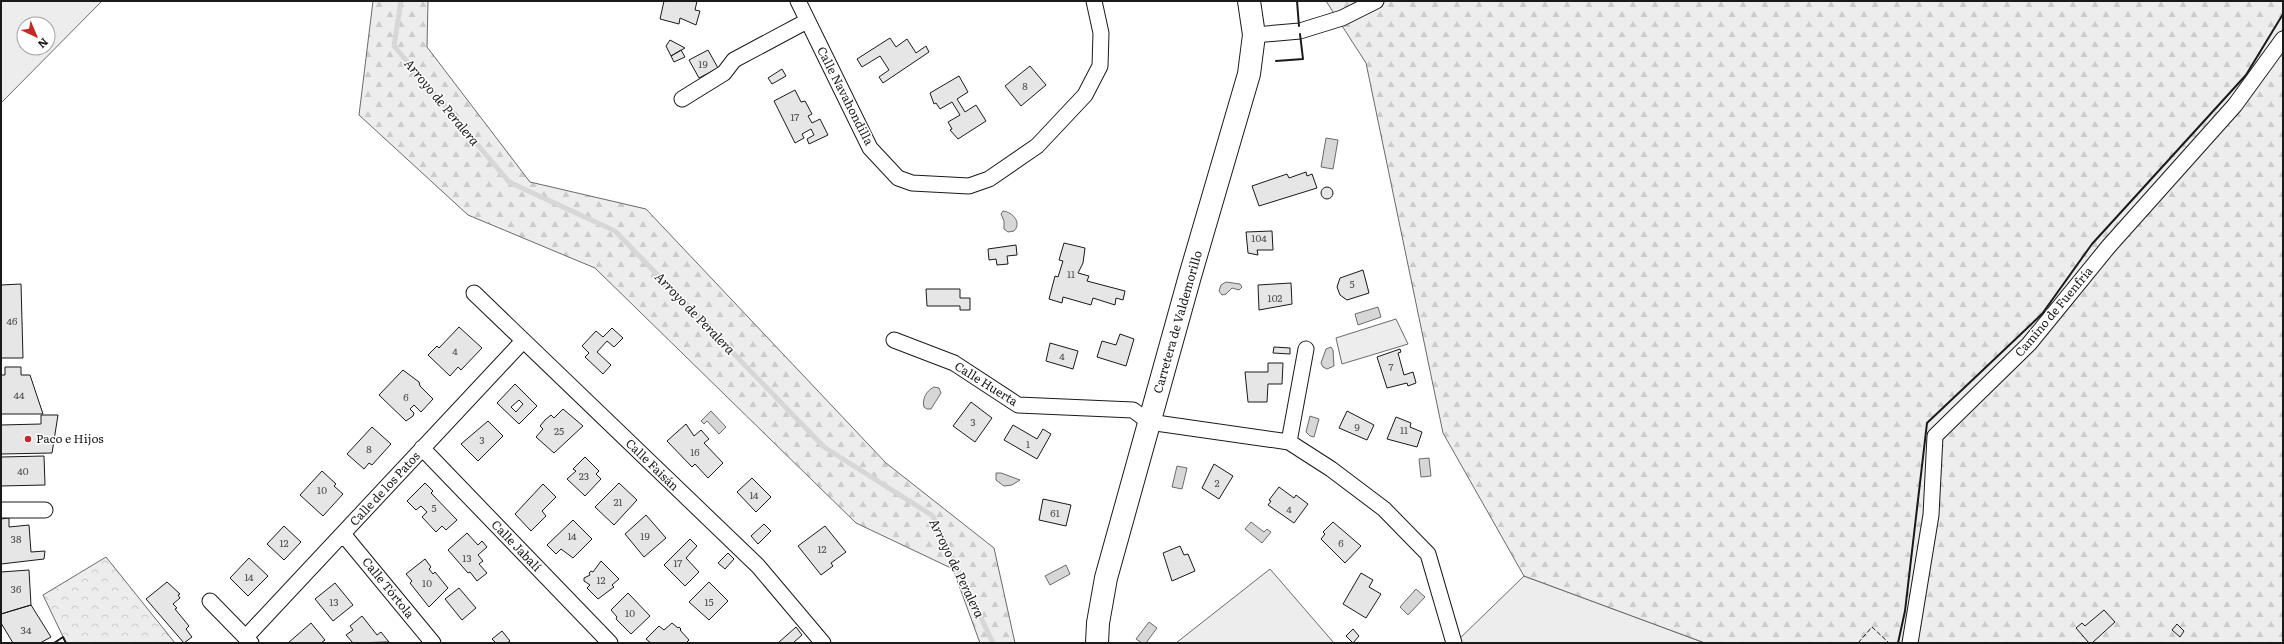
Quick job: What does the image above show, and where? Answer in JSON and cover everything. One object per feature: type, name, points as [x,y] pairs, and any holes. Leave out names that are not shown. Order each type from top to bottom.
[{"type":"main road","name":"Carretera de Valdemorillo","points":[[1097,643],[1098,623],[1106,578],[1149,422],[1250,74],[1254,35],[1249,1]]},
{"type":"street","name":"Calle Navahondilla","points":[[798,1],[870,148],[898,178],[912,183],[969,186],[990,180],[1037,146],[1085,95],[1100,66],[1102,32],[1094,1]]},
{"type":"street","points":[[1254,35],[1300,31],[1342,18],[1376,1]]},
{"type":"street","points":[[682,99],[724,73],[734,60],[807,21]]},
{"type":"street","name":"Camino de Fuenfría","points":[[1910,643],[1931,515],[1935,436],[2029,344],[2109,246],[2234,105],[2283,39]]},
{"type":"street","name":"Calle Faisán","points":[[474,293],[758,566],[823,643]]},
{"type":"street","name":"Calle de los Patos","points":[[248,640],[343,534],[523,340]]},
{"type":"street","name":"Calle Huerta","points":[[894,340],[954,363],[1018,405],[1133,410],[1149,422]]},
{"type":"street","points":[[1289,442],[1306,349]]},
{"type":"street","points":[[1149,422],[1289,442],[1331,469],[1384,509],[1428,554],[1454,643]]},
{"type":"street","name":"Calle Jabalí","points":[[422,448],[610,643]]},
{"type":"street","points":[[1,510],[45,510]]},
{"type":"street","name":"Calle Tórtola","points":[[343,534],[433,643]]},
{"type":"street","points":[[210,601],[248,640]]},
{"type":"shaded area","points":[[1,1],[102,1],[56,47],[56,16],[16,16],[16,56],[48,56],[1,103]]},
{"type":"shaded area","points":[[1326,138],[1338,140],[1333,169],[1321,167]]},
{"type":"shaded area","points":[[1003,211],[1010,213],[1017,221],[1014,231],[1008,232],[1004,229],[1004,221],[1001,214]]},
{"type":"shaded area","points":[[1226,282],[1240,284],[1242,287],[1239,290],[1232,288],[1226,294],[1222,295],[1219,291],[1221,285]]},
{"type":"shaded area","points":[[1378,307],[1381,317],[1358,325],[1355,314]]},
{"type":"shaded area","points":[[1396,319],[1408,344],[1342,364],[1336,338]]},
{"type":"shaded area","points":[[1331,347],[1333,350],[1334,366],[1327,369],[1323,367],[1321,363],[1326,349]]},
{"type":"shaded area","points":[[934,387],[939,388],[941,393],[931,409],[927,409],[924,407],[924,398]]},
{"type":"shaded area","points":[[711,411],[726,427],[719,434],[707,421],[704,424],[701,421]]},
{"type":"shaded area","points":[[1310,416],[1319,419],[1314,437],[1310,436],[1306,432]]},
{"type":"shaded area","points":[[1429,458],[1431,476],[1421,477],[1419,459]]},
{"type":"shaded area","points":[[1177,466],[1187,468],[1182,489],[1172,487]]},
{"type":"shaded area","points":[[996,473],[1001,473],[1020,480],[1012,485],[1004,486],[996,480]]},
{"type":"shaded area","points":[[1251,522],[1264,532],[1267,529],[1271,532],[1262,543],[1245,529]]},
{"type":"shaded area","points":[[1066,565],[1070,574],[1050,585],[1045,576]]},
{"type":"shaded area","points":[[1270,569],[1334,643],[1176,643]]},
{"type":"shaded area","points":[[1524,576],[1705,643],[1455,643]]},
{"type":"shaded area","points":[[1416,589],[1425,597],[1408,615],[1400,607]]},
{"type":"shaded area","points":[[1149,622],[1157,628],[1146,643],[1142,643],[1136,639]]},
{"type":"green space","points":[[373,1],[428,1],[427,47],[530,182],[646,209],[886,463],[994,548],[1015,643],[980,643],[953,569],[856,523],[595,268],[468,215],[359,115]]},
{"type":"green space","points":[[1326,1],[2283,1],[2283,643],[1705,643],[1524,576],[1443,433],[1366,63]]},
{"type":"green space","points":[[106,557],[175,643],[66,643],[43,595]]},
{"type":"building","points":[[664,1],[697,1],[695,10],[700,11],[696,25],[680,18],[679,24],[660,19]]},
{"type":"building","points":[[890,38],[896,47],[907,39],[916,53],[926,46],[929,52],[883,83],[879,77],[889,70],[880,56],[862,67],[857,59]]},
{"type":"building","points":[[670,40],[685,48],[671,56],[666,46]]},
{"type":"building","points":[[681,50],[685,57],[674,62],[671,56]]},
{"type":"building","points":[[708,50],[718,68],[699,78],[689,60]]},
{"type":"building","points":[[1030,66],[1046,85],[1021,106],[1005,86]]},
{"type":"building","points":[[782,69],[786,76],[772,84],[768,78]]},
{"type":"building","points":[[959,76],[968,92],[957,99],[965,112],[976,105],[986,121],[958,139],[950,130],[952,129],[948,122],[960,115],[952,102],[940,109],[936,103],[934,104],[930,93]]},
{"type":"building","points":[[795,90],[801,102],[805,101],[812,114],[808,116],[812,123],[820,119],[828,135],[809,144],[807,139],[814,135],[811,129],[802,134],[804,138],[795,143],[774,101]]},
{"type":"building","points":[[1306,172],[1307,176],[1312,174],[1317,188],[1259,206],[1252,186],[1287,174],[1289,178]]},
{"type":"building","points":[[1325,187],[1329,187],[1333,193],[1329,199],[1325,199],[1321,195],[1321,191]]},
{"type":"building","points":[[1272,231],[1273,250],[1257,250],[1258,255],[1248,253],[1246,232]]},
{"type":"building","points":[[1064,243],[1085,248],[1083,263],[1078,273],[1089,276],[1087,281],[1125,291],[1123,300],[1116,298],[1115,305],[1093,298],[1091,305],[1063,297],[1062,303],[1049,299],[1055,276],[1058,277],[1063,261],[1059,260]]},
{"type":"building","points":[[1016,245],[1017,255],[1007,256],[1008,264],[997,265],[996,259],[989,260],[988,249]]},
{"type":"building","points":[[1363,270],[1369,293],[1347,300],[1340,295],[1337,287],[1340,278]]},
{"type":"building","points":[[1291,283],[1292,304],[1259,310],[1258,285]]},
{"type":"building","points":[[21,284],[23,358],[1,358],[1,285]]},
{"type":"building","points":[[926,289],[960,289],[960,298],[970,298],[970,310],[960,310],[960,306],[927,306]]},
{"type":"building","points":[[459,327],[482,348],[461,370],[458,367],[450,376],[428,355],[437,346],[439,348]]},
{"type":"building","points":[[612,328],[623,338],[614,347],[607,341],[597,352],[611,365],[603,374],[585,357],[589,353],[582,346],[596,331],[603,337]]},
{"type":"building","points":[[1120,334],[1134,339],[1126,366],[1097,357],[1102,341],[1116,345]]},
{"type":"building","points":[[1050,343],[1078,351],[1073,369],[1046,361]]},
{"type":"building","points":[[1274,347],[1290,348],[1290,354],[1273,353]]},
{"type":"building","points":[[1400,349],[1401,352],[1398,353],[1404,375],[1413,372],[1416,383],[1408,386],[1407,383],[1387,388],[1377,357]]},
{"type":"building","points":[[1268,363],[1283,363],[1282,384],[1268,384],[1267,402],[1248,402],[1245,372],[1268,372]]},
{"type":"building","points":[[5,367],[21,367],[21,375],[30,375],[43,414],[1,414],[1,375],[5,375]]},
{"type":"building","points":[[403,370],[419,382],[420,386],[433,399],[421,412],[414,405],[410,409],[414,413],[413,416],[406,421],[379,395]]},
{"type":"building","points":[[515,384],[537,406],[519,424],[497,403]],"holes":[[[519,400],[523,404],[516,412],[511,407]]]},
{"type":"building","points":[[971,402],[992,418],[975,442],[953,426]]},
{"type":"building","points":[[563,409],[583,426],[554,453],[536,437],[543,429],[540,426],[545,420],[551,415],[554,418]]},
{"type":"building","points":[[1347,411],[1374,425],[1367,440],[1339,428]]},
{"type":"building","name":"Paco e Hijos","points":[[41,415],[58,415],[52,453],[1,454],[1,425],[41,424]]},
{"type":"building","points":[[1396,417],[1411,423],[1410,427],[1422,432],[1417,447],[1387,439]]},
{"type":"building","points":[[488,421],[503,436],[478,461],[461,444]]},
{"type":"building","points":[[686,424],[694,436],[701,430],[709,439],[704,443],[723,463],[708,478],[695,464],[692,467],[667,441]]},
{"type":"building","points":[[1013,425],[1037,439],[1043,429],[1051,434],[1037,459],[1004,440]]},
{"type":"building","points":[[372,427],[391,444],[372,465],[369,463],[364,469],[347,454]]},
{"type":"building","points":[[44,456],[45,485],[1,486],[1,457]]},
{"type":"building","points":[[585,457],[599,471],[596,474],[601,479],[585,496],[567,479],[576,471],[573,469]]},
{"type":"building","points":[[1214,464],[1233,476],[1219,499],[1202,488]]},
{"type":"building","points":[[322,471],[336,484],[334,486],[343,494],[323,516],[300,495]]},
{"type":"building","points":[[752,478],[771,497],[756,512],[737,492]]},
{"type":"building","points":[[425,483],[433,491],[431,493],[457,520],[446,530],[442,526],[436,532],[422,517],[427,512],[421,506],[416,510],[407,501]]},
{"type":"building","points":[[619,483],[637,500],[614,525],[595,507]]},
{"type":"building","points":[[543,484],[556,497],[542,511],[546,516],[531,531],[515,514]]},
{"type":"building","points":[[1279,487],[1294,498],[1296,495],[1308,504],[1294,523],[1268,505],[1271,501],[1269,500]]},
{"type":"building","points":[[1043,499],[1071,505],[1066,526],[1039,520]]},
{"type":"building","points":[[646,515],[666,538],[644,557],[625,534]]},
{"type":"building","points":[[9,518],[9,527],[29,525],[31,552],[45,551],[44,559],[1,564],[1,519]]},
{"type":"building","points":[[573,520],[592,539],[573,558],[561,549],[556,554],[547,545]]},
{"type":"building","points":[[1333,522],[1361,546],[1345,563],[1321,539],[1325,534],[1323,532]]},
{"type":"building","points":[[764,524],[771,531],[758,544],[751,536]]},
{"type":"building","points":[[284,526],[301,542],[284,560],[267,544]]},
{"type":"building","points":[[825,526],[846,552],[831,563],[833,566],[821,575],[798,546]]},
{"type":"building","points":[[467,533],[478,545],[482,541],[487,547],[478,555],[483,561],[479,564],[487,573],[477,581],[448,550]]},
{"type":"building","points":[[690,539],[697,546],[686,558],[699,572],[685,586],[664,565]]},
{"type":"building","points":[[1180,546],[1184,555],[1188,554],[1195,571],[1172,581],[1163,553]]},
{"type":"building","points":[[728,553],[734,559],[725,569],[718,563]]},
{"type":"building","points":[[249,558],[268,576],[248,596],[230,578]]},
{"type":"building","points":[[425,559],[431,567],[429,569],[433,574],[435,572],[448,588],[429,607],[410,583],[412,581],[406,574]]},
{"type":"building","points":[[601,561],[619,579],[612,585],[614,587],[598,599],[587,588],[590,585],[584,581],[584,578],[590,575],[589,573],[591,571],[593,572]]},
{"type":"building","points":[[29,570],[31,605],[1,614],[1,572]]},
{"type":"building","points":[[1361,573],[1373,580],[1369,587],[1381,594],[1366,618],[1343,604]]},
{"type":"building","points":[[167,582],[180,594],[178,595],[180,598],[173,604],[177,608],[175,609],[189,626],[186,629],[192,637],[184,643],[146,599]]},
{"type":"building","points":[[709,582],[728,601],[709,620],[689,602]]},
{"type":"building","points":[[335,583],[353,605],[333,621],[315,599]]},
{"type":"building","points":[[459,588],[476,608],[462,620],[445,599]]},
{"type":"building","points":[[628,593],[650,616],[631,634],[616,619],[617,617],[611,610]]},
{"type":"building","points":[[31,605],[51,637],[40,643],[13,643],[1,623],[1,614]]},
{"type":"building","points":[[2104,610],[2115,622],[2092,643],[2089,643],[2076,628],[2082,623],[2085,626]]},
{"type":"building","points":[[362,616],[377,635],[381,632],[389,642],[353,643],[346,635],[353,630],[350,626]]},
{"type":"building","points":[[311,623],[325,640],[321,643],[288,643]]},
{"type":"building","points":[[672,623],[681,629],[680,630],[689,640],[686,643],[651,643],[646,639],[659,626],[664,630]]},
{"type":"building","points":[[2177,624],[2184,631],[2180,637],[2172,630]]},
{"type":"building","points":[[796,627],[802,635],[793,643],[778,643]]},
{"type":"building","points":[[1353,629],[1359,636],[1353,643],[1346,636]]},
{"type":"building","points":[[502,631],[510,641],[507,643],[496,643],[492,639]]},
{"type":"waterway","name":"Arroyo de Peralera","points":[[401,1],[394,46],[509,182],[615,231],[824,447],[933,516],[993,643]]},
{"type":"fence","points":[[1858,643],[1872,627],[1889,643]]},
{"type":"wall","points":[[1297,1],[1299,26]]},
{"type":"wall","points":[[1898,643],[1905,611],[1927,423],[2042,314],[2092,244],[2246,75],[2283,14]]},
{"type":"wall","points":[[1276,61],[1303,59],[1300,34]]},
{"type":"wall","points":[[54,643],[63,637],[66,643]]},
{"type":"place","name":"Paco e Hijos","points":[[28,439]]}]
